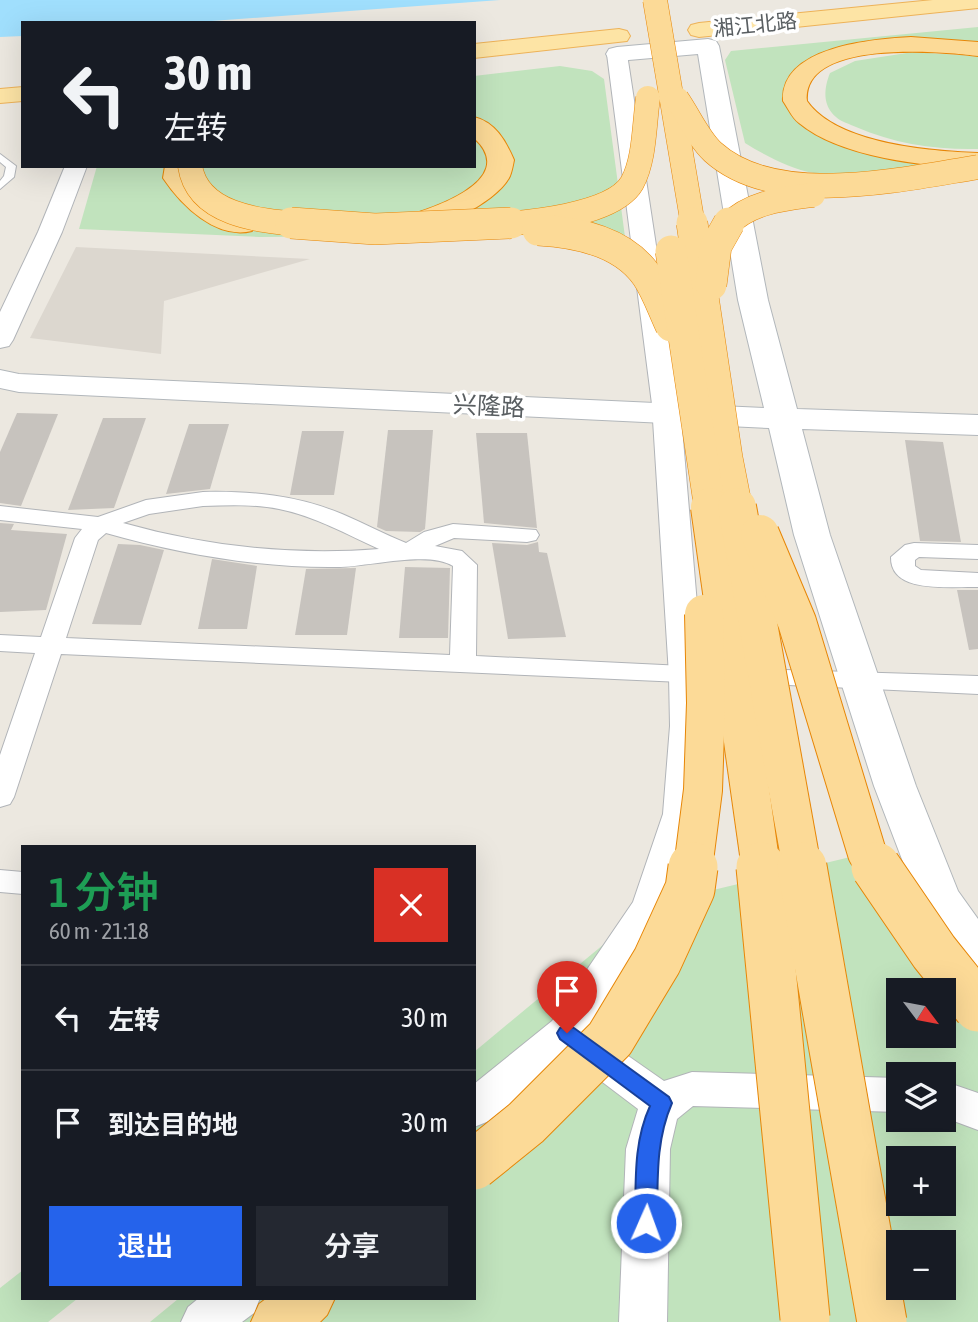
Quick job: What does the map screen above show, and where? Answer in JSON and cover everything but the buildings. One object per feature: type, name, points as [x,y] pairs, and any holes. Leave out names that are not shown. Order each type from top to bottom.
[{"type":"highway","points":[[634,0],[659,94],[707,312],[714,458],[757,822],[805,1320]]},
{"type":"highway","points":[[655,0],[659,94],[686,361]]},
{"type":"highway","points":[[978,51],[923,47],[866,51],[829,63],[813,72],[804,86],[814,114],[830,126],[864,141],[919,156],[978,159]]},
{"type":"highway","points":[[186,168],[197,190],[209,200],[236,214],[308,227],[420,229],[557,219],[611,202],[630,189],[659,94]]},
{"type":"highway","points":[[659,94],[713,152],[751,174],[813,185],[851,186],[978,167]]},
{"type":"highway","points":[[186,168],[188,185],[195,195],[230,218],[296,230],[387,230],[428,220],[454,210],[475,198],[496,177],[503,158],[500,149],[495,141],[476,126]]},
{"type":"highway","points":[[187,168],[220,201],[243,211],[314,226],[382,222],[444,207],[467,195],[486,180],[491,166],[490,151],[484,138],[476,132]]},
{"type":"highway","points":[[185,168],[176,178],[187,196],[222,219],[260,229],[386,238],[512,228],[553,230],[599,242],[629,256],[642,269],[686,361],[755,597],[882,1322]]},
{"type":"highway","points":[[707,312],[717,244],[725,226],[744,211],[788,198],[978,174]]},
{"type":"highway","points":[[715,258],[754,480],[867,853],[934,952],[978,1007]]},
{"type":"highway","points":[[476,1163],[526,1123],[610,1039],[657,961],[690,889],[703,790],[662,307]]},
{"type":"highway","points":[[714,458],[797,622]]},
{"type":"highway","points":[[696,689],[714,458]]},
{"type":"highway","points":[[279,1322],[306,1300]]},
{"type":"main road","name":"湘江北路","points":[[704,38],[978,2]]},
{"type":"main road","name":"湘江北路","points":[[704,38],[978,18]]},
{"type":"main road","points":[[476,51],[618,45],[704,38],[753,300],[812,535],[895,786],[938,895],[978,954]]},
{"type":"main road","points":[[476,68],[618,45]]},
{"type":"main road","points":[[0,96],[21,94]]},
{"type":"main road","points":[[0,110],[21,109]]},
{"type":"main road","name":"兴隆路","points":[[0,373],[23,370],[212,380],[328,380],[666,404]]},
{"type":"main road","name":"兴隆路","points":[[0,379],[19,383],[204,393],[780,409],[978,425]]},
{"type":"main road","name":"兴隆路","points":[[780,409],[978,405]]},
{"type":"street","points":[[476,1107],[567,1033],[651,905],[681,814],[687,726],[696,689],[666,404],[618,45]]},
{"type":"street","points":[[0,340],[50,232],[75,168]]},
{"type":"street","points":[[0,797],[87,538],[100,524],[113,517],[158,505],[247,499],[274,501],[334,517],[408,552]]},
{"type":"street","points":[[0,513],[100,524],[158,540],[229,553],[337,560],[374,559],[408,552],[444,555],[464,562],[463,665]]},
{"type":"street","points":[[408,552],[433,537],[453,531],[527,535]]},
{"type":"street","points":[[978,552],[914,550],[903,557],[903,566],[908,573],[917,577],[978,580]]},
{"type":"street","points":[[0,643],[463,665],[696,689],[859,680],[978,685]]},
{"type":"street","points":[[0,881],[21,883]]},
{"type":"street","points":[[567,1033],[662,1103]]},
{"type":"street","points":[[643,1322],[648,1149],[653,1122],[662,1103],[676,1093],[692,1089],[886,1094]]},
{"type":"street","points":[[956,1103],[978,1112]]},
{"type":"street","points":[[205,1322],[234,1300]]},
{"type":"lane","points":[[0,157],[10,166],[9,177],[0,186]]},
{"type":"shaded area","points":[[76,247],[310,259],[164,301],[161,354],[30,338]]},
{"type":"green space","points":[[978,27],[978,43],[920,38],[852,45],[791,80],[810,124],[949,164],[882,173],[831,175],[787,165],[745,143],[725,60],[731,51]]},
{"type":"green space","points":[[913,52],[978,56],[978,149],[931,147],[901,142],[846,123],[831,112],[826,102],[826,85],[830,73],[855,61]]},
{"type":"green space","points":[[560,66],[592,71],[604,79],[627,252],[523,235],[259,237],[79,229],[96,168],[476,168],[476,76]]},
{"type":"green space","points":[[867,853],[978,927],[978,1322],[150,1322],[177,1300],[476,1300],[476,1050],[651,905]]},
{"type":"green space","points":[[21,1272],[21,1300],[76,1300],[48,1322],[0,1322],[0,1288]]},
{"type":"water","points":[[0,0],[500,0],[211,21],[21,21],[21,36],[0,37]]},
{"type":"route","points":[[567,1033],[662,1103],[653,1122],[648,1149],[646,1223]]}]
